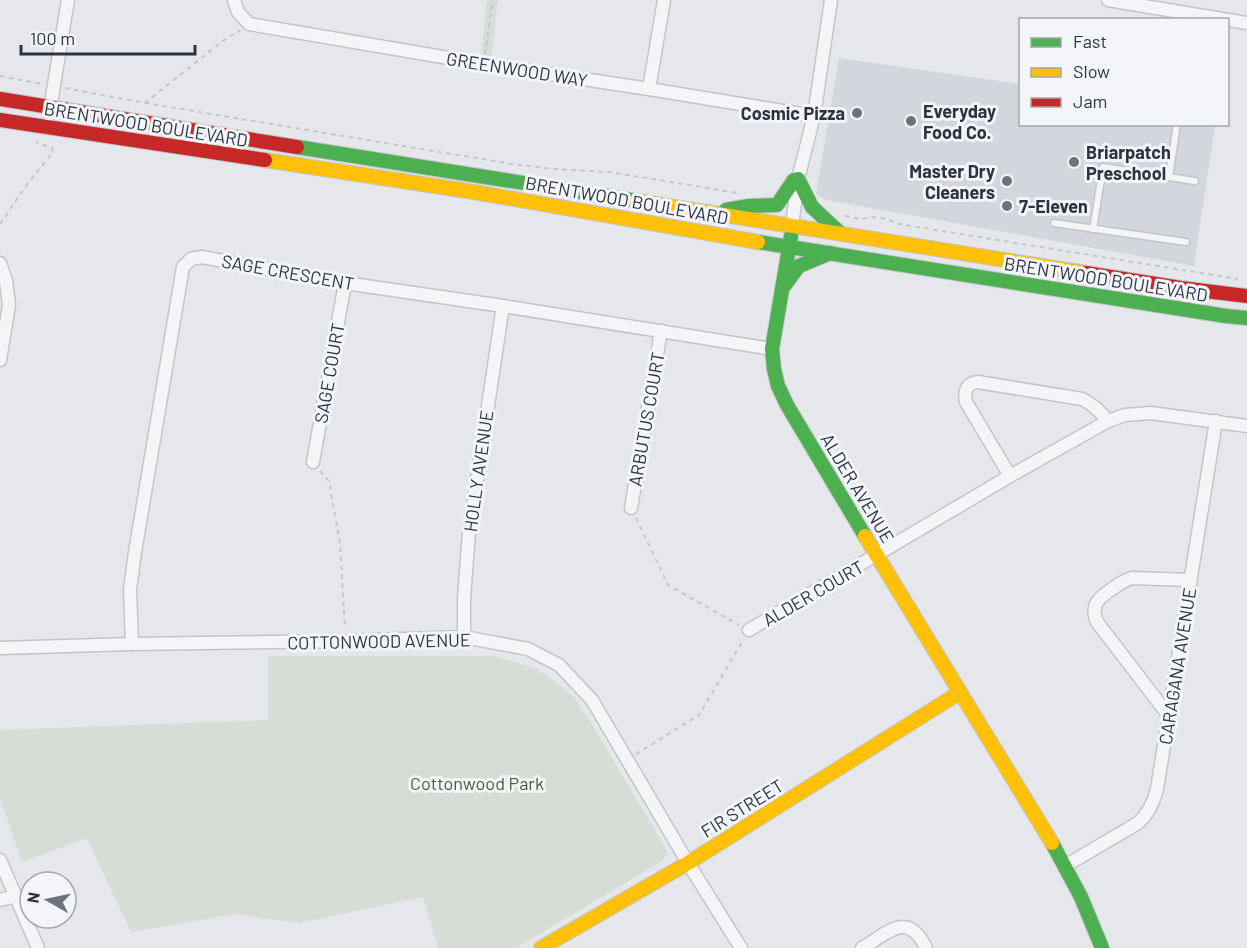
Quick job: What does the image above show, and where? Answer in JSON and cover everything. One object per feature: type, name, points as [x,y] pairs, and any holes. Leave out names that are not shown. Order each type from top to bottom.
[{"type":"main road","name":"BRENTWOOD BOULEVARD","points":[[0,99],[1181,288],[1247,296]]},
{"type":"main road","name":"BRENTWOOD BOULEVARD","points":[[0,120],[474,192],[715,235],[1247,320]]},
{"type":"main road","points":[[716,213],[749,206],[777,205],[794,180],[798,179],[812,207],[840,232]]},
{"type":"main road","name":"ALDER AVENUE","points":[[792,225],[772,349],[778,386],[877,556],[1065,866],[1082,899],[1102,948]]},
{"type":"main road","points":[[715,235],[766,252],[772,258],[783,288]]},
{"type":"main road","points":[[783,288],[799,266],[832,253]]},
{"type":"main road","name":"FIR STREET","points":[[541,948],[688,863],[959,693]]},
{"type":"street","points":[[47,128],[68,0]]},
{"type":"street","points":[[234,0],[238,12],[249,24]]},
{"type":"street","points":[[649,89],[664,0]]},
{"type":"street","name":"ALDER AVENUE","points":[[792,225],[798,179],[814,116],[831,0]]},
{"type":"street","points":[[1108,0],[1217,18]]},
{"type":"street","points":[[1229,20],[1247,23]]},
{"type":"street","name":"GREENWOOD WAY","points":[[249,24],[814,116]]},
{"type":"street","name":"SAGE CRESCENT","points":[[132,644],[130,590],[135,552],[183,267],[191,259],[202,257],[345,283],[772,349]]},
{"type":"street","points":[[0,263],[6,281],[9,305],[0,360]]},
{"type":"street","name":"SAGE COURT","points":[[313,462],[345,283]]},
{"type":"street","name":"HOLLY AVENUE","points":[[464,637],[464,598],[469,532],[503,306]]},
{"type":"street","name":"ARBUTUS COURT","points":[[631,508],[661,331]]},
{"type":"street","points":[[1010,477],[966,402],[966,390],[973,382],[1082,399],[1099,410],[1108,421]]},
{"type":"street","name":"ALDER COURT","points":[[749,630],[1108,421],[1125,415],[1151,412],[1247,426]]},
{"type":"street","name":"CARAGANA AVENUE","points":[[1065,866],[1138,823],[1151,807],[1157,789],[1216,421]]},
{"type":"street","points":[[1169,716],[1096,622],[1095,607],[1103,595],[1127,579],[1190,580]]},
{"type":"street","name":"COTTONWOOD AVENUE","points":[[0,648],[464,637],[528,649],[559,665],[592,700],[741,948]]},
{"type":"street","points":[[0,860],[38,948]]},
{"type":"street","points":[[0,900],[16,896]]},
{"type":"street","points":[[862,948],[891,931],[908,926],[919,934],[926,948]]},
{"type":"lane","points":[[1169,177],[1177,126]]},
{"type":"lane","points":[[1093,229],[1103,167],[1195,181]]},
{"type":"lane","points":[[1054,223],[1186,242]]},
{"type":"path","points":[[484,64],[493,0]]},
{"type":"path","points":[[145,103],[220,43],[249,24]]},
{"type":"path","points":[[0,76],[145,103],[512,164],[610,172],[748,194]]},
{"type":"path","points":[[0,224],[53,152],[52,148]]},
{"type":"path","points":[[843,216],[861,219],[875,217],[899,225],[1247,280]]},
{"type":"path","points":[[313,462],[329,481],[340,543],[345,641]]},
{"type":"path","points":[[628,760],[699,715],[749,630],[668,585],[631,508]]},
{"type":"shaded area","points":[[839,58],[1019,84],[1019,126],[1215,126],[1194,266],[826,200],[816,194]]},
{"type":"green space","points":[[487,0],[498,0],[491,57],[481,56]]},
{"type":"green space","name":"Cottonwood Park","points":[[268,656],[493,656],[538,669],[573,696],[668,852],[662,861],[516,948],[438,948],[423,897],[299,923],[235,914],[131,932],[87,838],[22,862],[0,798],[0,730],[268,720]]},
{"type":"traffic: fast","points":[[297,147],[637,201]]},
{"type":"traffic: fast","points":[[726,210],[777,205],[794,180],[798,179],[812,207],[840,233]]},
{"type":"traffic: fast","points":[[791,236],[772,349],[778,386],[865,536]]},
{"type":"traffic: fast","points":[[758,242],[1247,318]]},
{"type":"traffic: fast","points":[[784,286],[799,266],[830,253]]},
{"type":"traffic: fast","points":[[1052,843],[1081,897],[1102,948]]},
{"type":"traffic: slow","points":[[265,160],[474,192],[758,242]]},
{"type":"traffic: slow","points":[[637,201],[1086,273]]},
{"type":"traffic: slow","points":[[865,536],[1052,843]]},
{"type":"traffic: slow","points":[[541,948],[688,863],[959,693]]},
{"type":"traffic: jam","points":[[0,99],[297,147]]},
{"type":"traffic: jam","points":[[0,120],[265,160]]},
{"type":"traffic: jam","points":[[1086,273],[1247,296]]},
{"type":"place","name":"Cosmic Pizza","points":[[857,113]]},
{"type":"place","name":"Everyday Food Co.","points":[[911,121]]},
{"type":"place","name":"Briarpatch Preschool","points":[[1074,162]]},
{"type":"place","name":"Master Dry Cleaners","points":[[1007,181]]},
{"type":"place","name":"7-Eleven","points":[[1007,206]]}]
